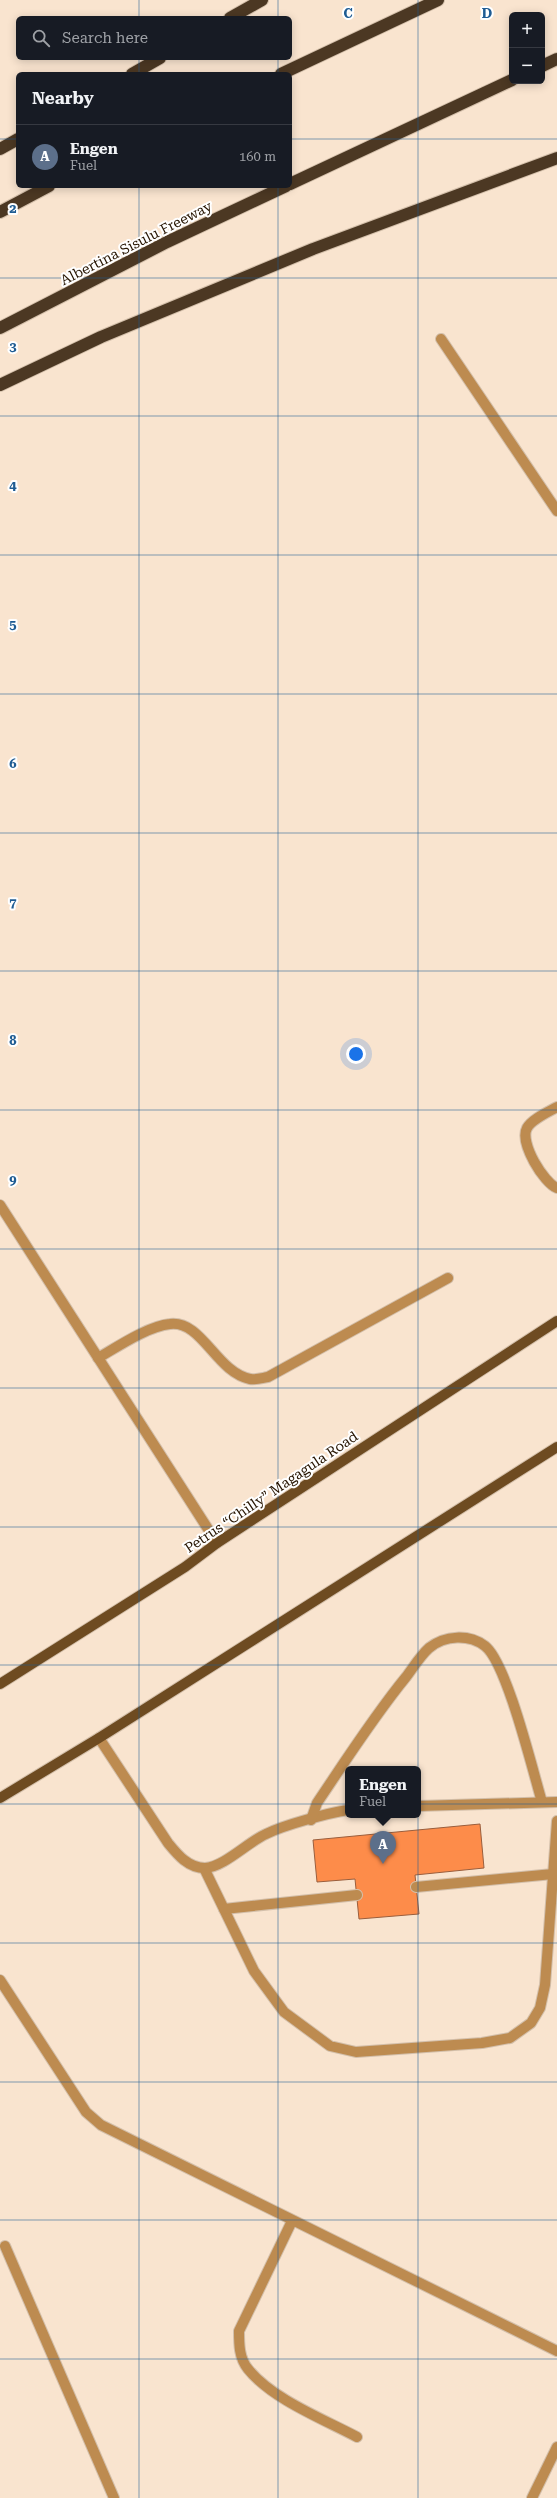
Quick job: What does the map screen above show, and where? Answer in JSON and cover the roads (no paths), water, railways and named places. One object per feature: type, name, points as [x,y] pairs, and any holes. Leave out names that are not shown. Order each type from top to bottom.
[{"type":"highway","points":[[234,16],[262,0]]},
{"type":"highway","points":[[285,72],[438,0]]},
{"type":"highway","points":[[545,65],[557,59]]},
{"type":"highway","points":[[136,72],[156,60]]},
{"type":"highway","points":[[292,183],[509,81]]},
{"type":"highway","points":[[0,149],[16,140]]},
{"type":"highway","points":[[0,384],[101,337],[313,249],[557,158]]},
{"type":"highway","points":[[0,212],[45,188]]},
{"type":"highway","name":"Albertina Sisulu Freeway","points":[[0,328],[167,242],[282,188]]},
{"type":"main road","name":"Petrus “Chilly” Magagula Road","points":[[0,1684],[185,1567],[217,1543],[557,1321]]},
{"type":"main road","points":[[0,1798],[99,1738],[557,1447]]},
{"type":"street","points":[[442,339],[557,512]]},
{"type":"street","points":[[557,1107],[535,1120],[527,1128],[526,1139],[533,1158],[550,1185],[557,1188]]},
{"type":"street","points":[[0,1206],[217,1543]]},
{"type":"street","points":[[98,1358],[151,1330],[170,1324],[187,1326],[221,1363],[233,1373],[250,1379],[268,1377],[448,1278]]},
{"type":"street","points":[[311,1820],[317,1803],[394,1691],[429,1648],[452,1637],[469,1639],[486,1647],[499,1666],[512,1699],[542,1802]]},
{"type":"street","points":[[99,1738],[168,1843],[180,1858],[192,1865],[204,1868],[220,1863],[266,1833],[345,1811]]},
{"type":"street","points":[[421,1806],[557,1802]]},
{"type":"street","points":[[204,1868],[254,1971],[284,2012],[330,2046],[356,2052],[482,2043],[510,2038],[531,2023],[540,2008],[545,1985],[557,1821]]},
{"type":"street","points":[[416,1888],[553,1874]]},
{"type":"street","points":[[224,1909],[357,1895]]},
{"type":"street","points":[[0,1980],[86,2112],[101,2125],[557,2351]]},
{"type":"street","points":[[292,2221],[239,2331],[239,2350],[248,2369],[277,2394],[357,2437]]},
{"type":"street","points":[[5,2246],[114,2498]]},
{"type":"street","points":[[532,2498],[557,2446]]},
{"type":"place","name":"Engen","points":[[383,1864]]}]
